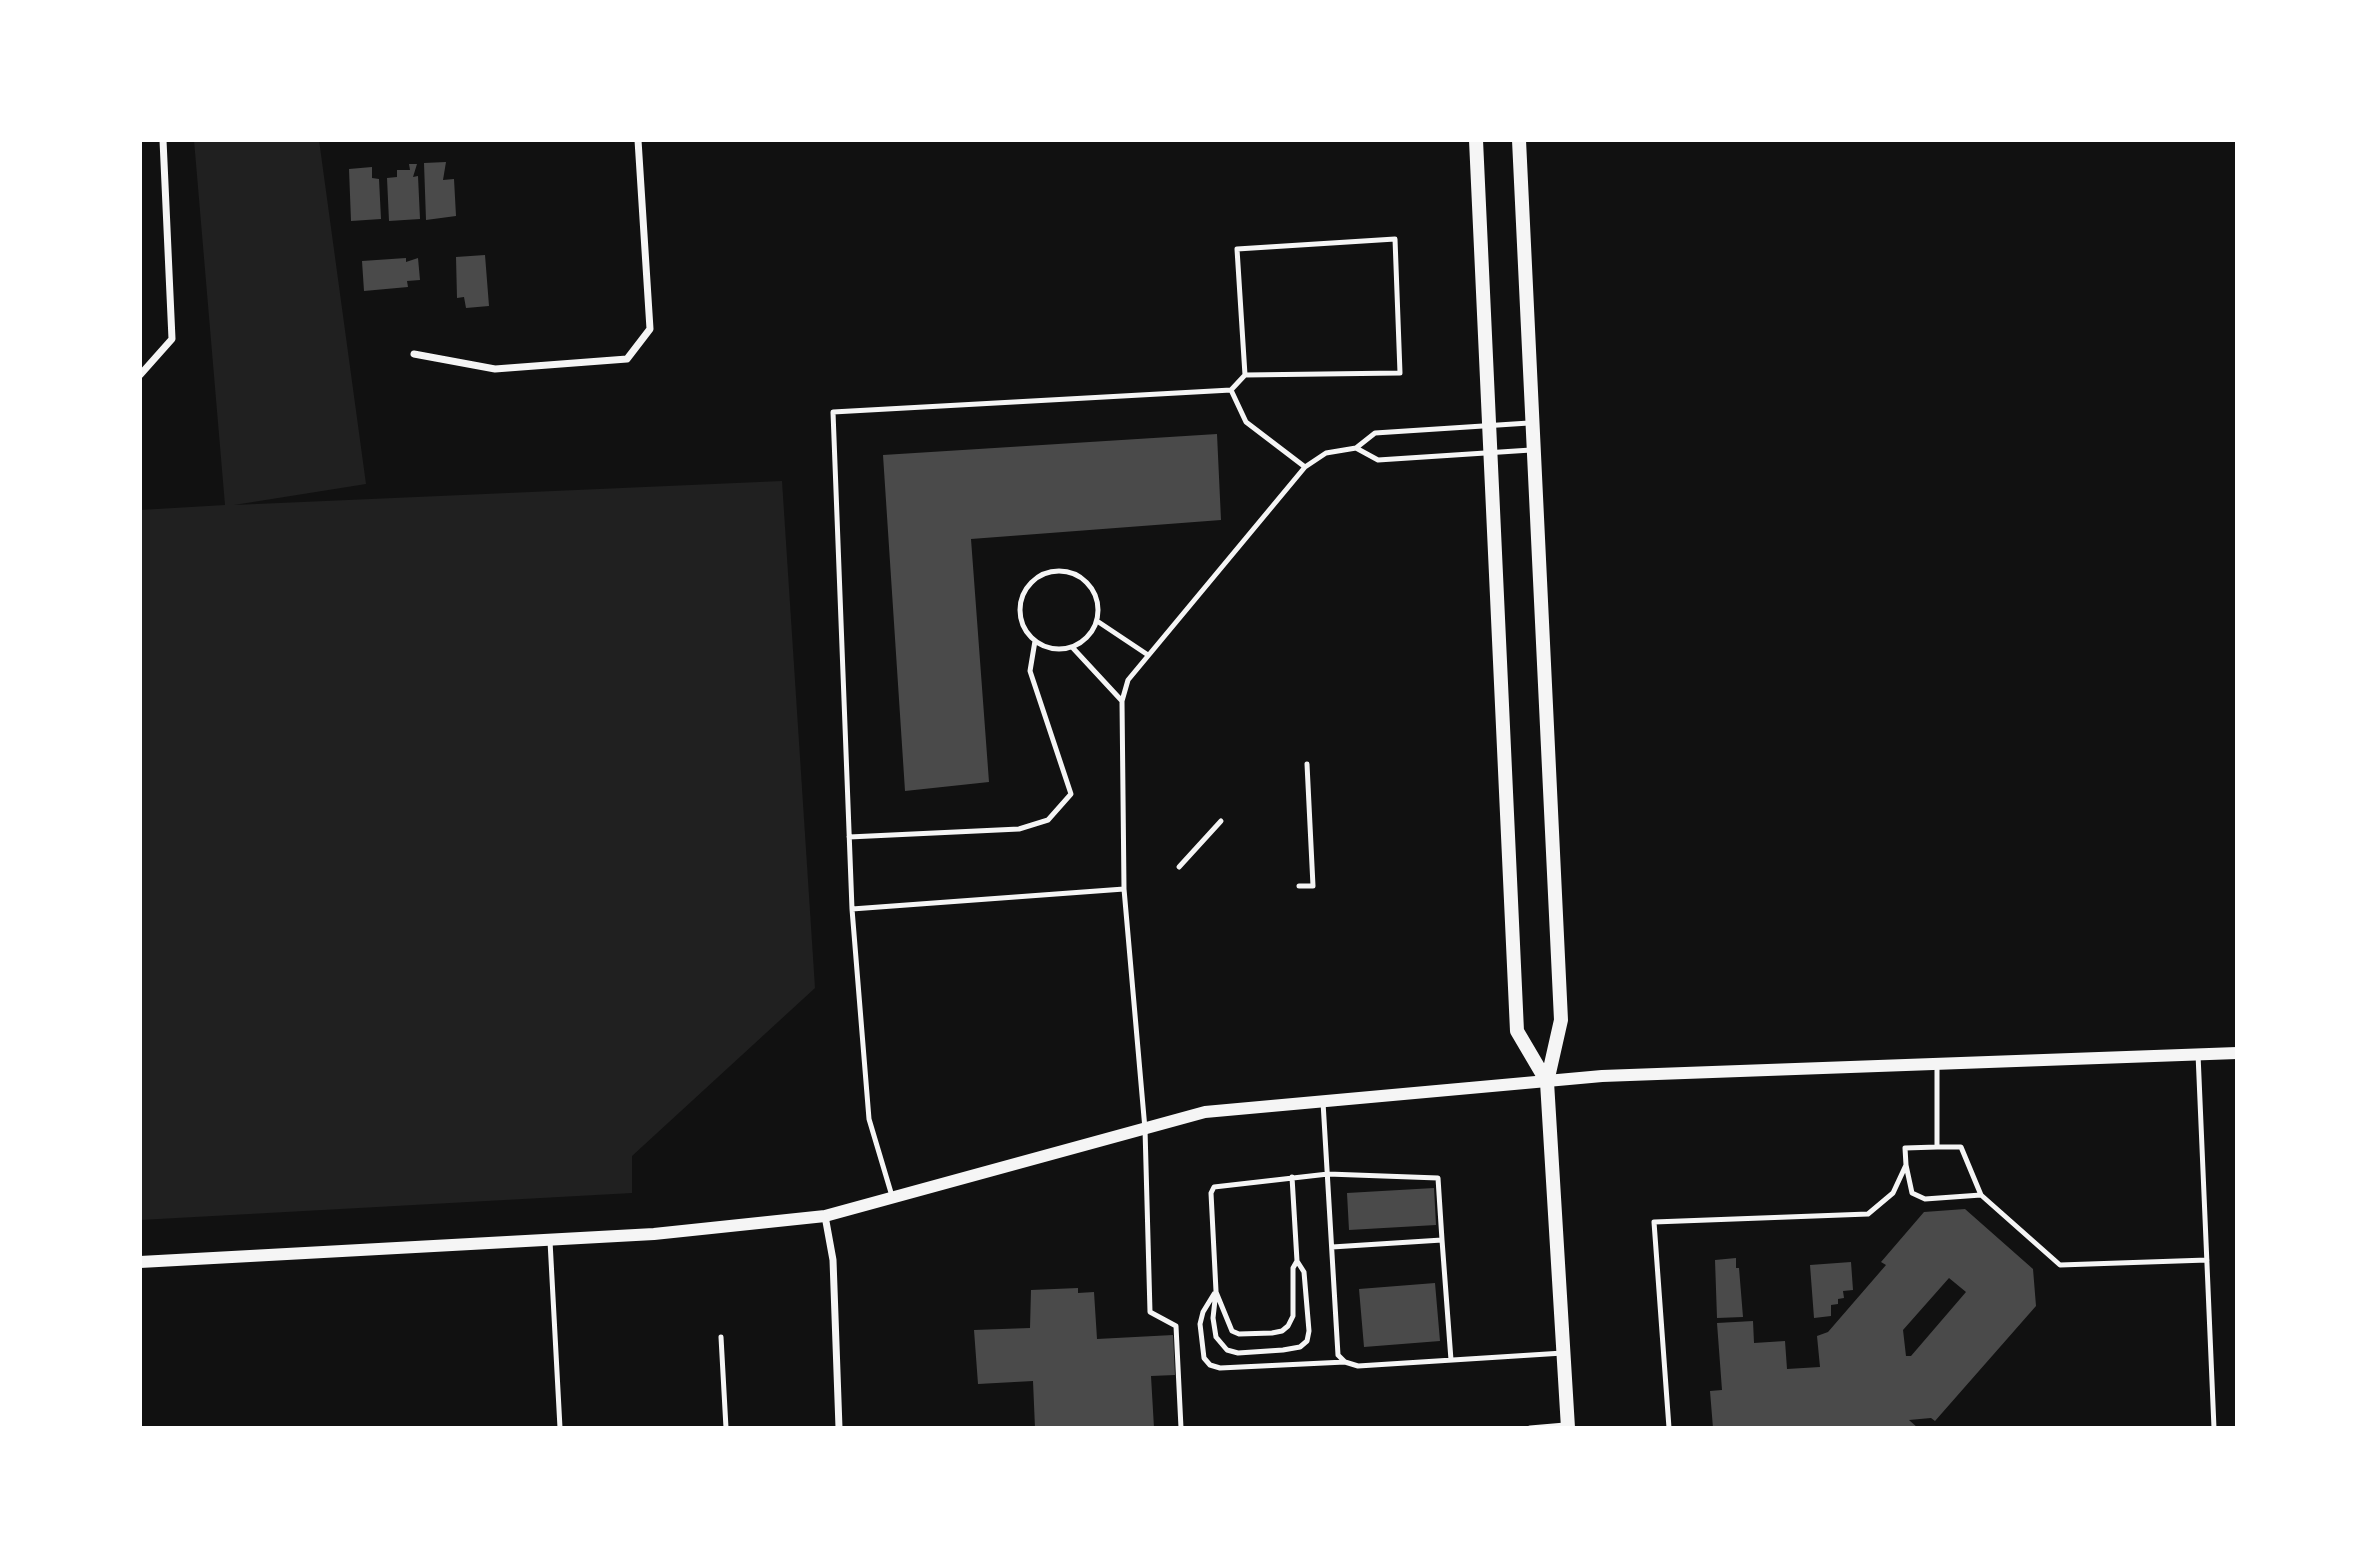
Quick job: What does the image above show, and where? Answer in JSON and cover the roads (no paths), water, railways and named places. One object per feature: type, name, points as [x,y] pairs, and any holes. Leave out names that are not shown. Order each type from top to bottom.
[{"type":"main road","points":[[1476,140],[1517,1031],[1547,1082]]},
{"type":"main road","points":[[1519,140],[1561,1020],[1547,1082],[1568,1427]]},
{"type":"street","points":[[140,375],[172,339],[163,140]]},
{"type":"street","points":[[414,354],[495,369],[628,359],[650,328],[638,140]]},
{"type":"street","points":[[140,1262],[654,1234],[825,1216],[1205,1112],[1602,1076],[2237,1053]]},
{"type":"street","points":[[825,1216],[833,1260],[839,1428]]},
{"type":"lane","points":[[893,1199],[869,1119],[852,909],[833,412],[1230,390],[1245,375],[1400,373],[1395,239],[1237,249],[1245,375]]},
{"type":"lane","points":[[1230,390],[1246,422],[1306,467]]},
{"type":"lane","points":[[1181,1428],[1177,1326],[1150,1312],[1145,1129],[1124,889],[1122,701],[1128,680],[1306,467],[1326,453],[1356,448],[1375,433],[1533,423]]},
{"type":"lane","points":[[1356,448],[1378,460],[1534,449]]},
{"type":"lane","points":[[1053,572],[1066,572],[1088,584],[1095,595],[1097,621],[1083,641],[1072,647],[1060,649],[1035,641],[1021,620],[1023,594],[1030,584],[1053,572]]},
{"type":"lane","points":[[1097,621],[1148,655]]},
{"type":"lane","points":[[849,837],[1019,829],[1048,820],[1071,794],[1030,671],[1035,641]]},
{"type":"lane","points":[[1072,647],[1122,701]]},
{"type":"lane","points":[[1299,886],[1313,886],[1307,764]]},
{"type":"lane","points":[[1180,867],[1221,821]]},
{"type":"lane","points":[[852,909],[1124,889]]},
{"type":"lane","points":[[2198,1054],[2214,1428]]},
{"type":"lane","points":[[1937,1064],[1937,1147]]},
{"type":"lane","points":[[1323,1102],[1338,1355],[1345,1362]]},
{"type":"lane","points":[[1981,1195],[1925,1199],[1912,1193],[1905,1148],[1961,1147],[1981,1195],[2060,1265],[2207,1260]]},
{"type":"lane","points":[[1669,1428],[1654,1222],[1868,1214],[1893,1193],[1906,1165]]},
{"type":"lane","points":[[1292,1177],[1297,1261],[1304,1272],[1309,1331],[1307,1341],[1300,1347],[1251,1353],[1227,1350],[1216,1337],[1213,1318],[1216,1291],[1211,1193],[1214,1187],[1292,1177],[1328,1174],[1438,1178],[1451,1360]]},
{"type":"lane","points":[[550,1238],[560,1428]]},
{"type":"lane","points":[[1332,1247],[1442,1240]]},
{"type":"lane","points":[[1216,1291],[1232,1331],[1253,1335],[1282,1331],[1293,1316],[1293,1268],[1297,1261]]},
{"type":"lane","points":[[1216,1291],[1203,1312],[1200,1324],[1204,1359],[1210,1365],[1220,1368],[1345,1362],[1358,1366],[1563,1353]]},
{"type":"lane","points":[[721,1336],[726,1428]]},
{"type":"lane","points":[[1530,1428],[1568,1427]]}]
